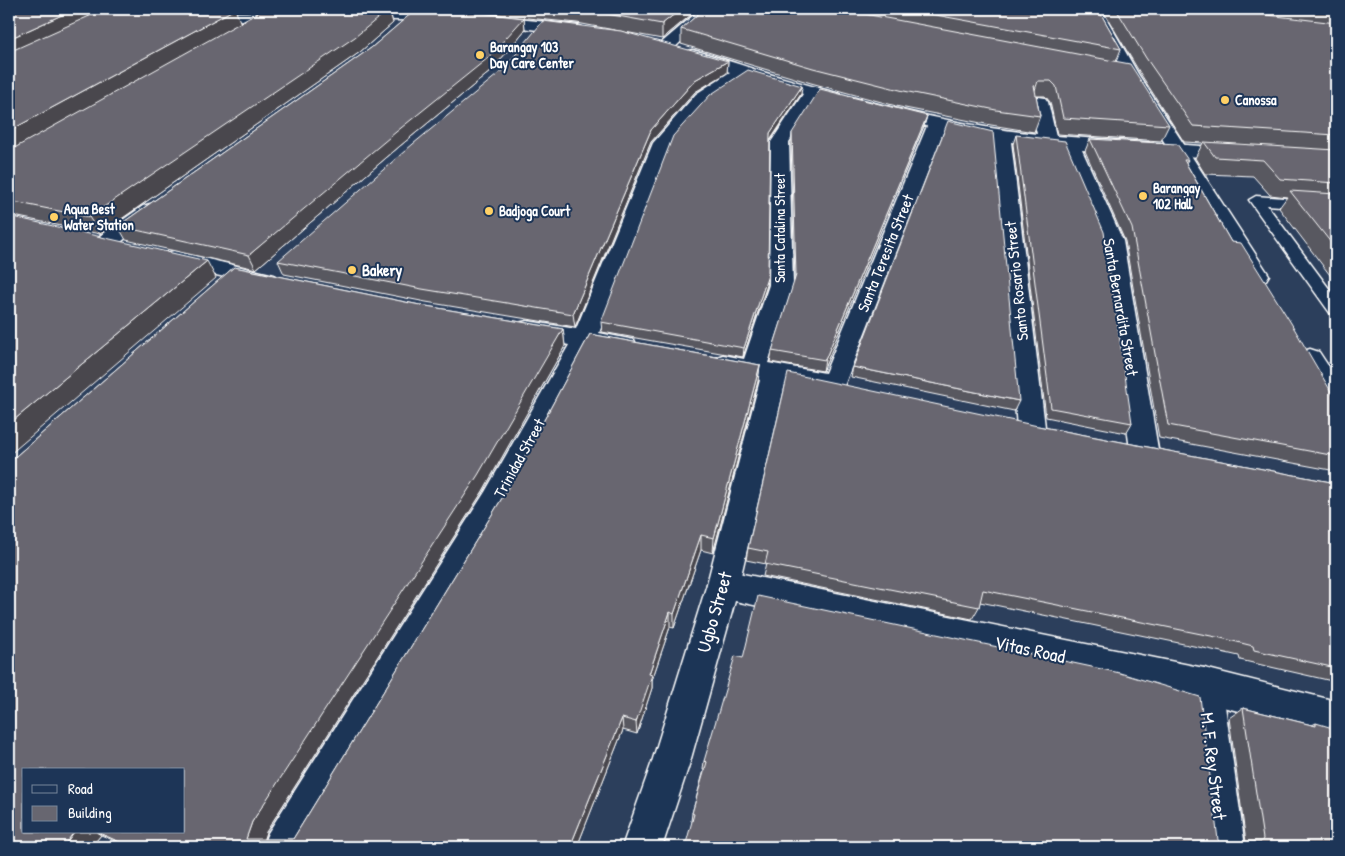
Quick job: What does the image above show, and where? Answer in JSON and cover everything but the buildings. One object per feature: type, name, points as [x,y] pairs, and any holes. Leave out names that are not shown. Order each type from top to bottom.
[{"type":"street","points":[[74,9],[109,18],[148,17]]},
{"type":"street","points":[[84,30],[131,9]]},
{"type":"street","points":[[474,19],[499,9]]},
{"type":"street","points":[[666,47],[709,9]]},
{"type":"street","points":[[1094,9],[1121,72],[1179,149],[1268,290]]},
{"type":"street","points":[[236,35],[269,16]]},
{"type":"street","points":[[187,17],[307,16]]},
{"type":"street","points":[[336,16],[412,16],[474,19],[591,31]]},
{"type":"street","points":[[391,36],[412,16]]},
{"type":"street","points":[[524,45],[539,26]]},
{"type":"street","points":[[649,42],[814,91],[937,122],[1001,135],[1070,143],[1258,154]]},
{"type":"street","name":"Trinidad Street","points":[[282,847],[496,500],[584,339],[662,143],[702,98],[744,71]]},
{"type":"street","name":"Santa Catalina Street","points":[[764,372],[781,285],[780,142],[814,91]]},
{"type":"street","points":[[1039,102],[1047,140]]},
{"type":"street","name":"Santa Teresita Street","points":[[764,372],[842,386],[937,122]]},
{"type":"street","name":"Santo Rosario Street","points":[[1001,135],[1041,428],[1003,420]]},
{"type":"street","name":"Santa Bernardita Street","points":[[1070,143],[1112,241],[1154,451],[1116,443]]},
{"type":"street","points":[[105,242],[161,203]]},
{"type":"street","points":[[78,237],[266,276],[215,293]]},
{"type":"street","points":[[500,325],[647,350]]},
{"type":"street","points":[[1300,340],[1336,399]]},
{"type":"street","points":[[700,360],[764,372]]},
{"type":"street","name":"Ugbo Street","points":[[642,847],[671,762],[722,584],[764,372]]},
{"type":"street","name":"Vitas Road","points":[[722,584],[1204,685],[1336,719]]},
{"type":"street","name":"M. F. Rey Street","points":[[1204,685],[1225,847]]},
{"type":"lane","points":[[1336,206],[1256,200],[1336,309]]},
{"type":"place","name":"Barangay 103 Day Care Center","points":[[480,55]]},
{"type":"place","name":"Canossa","points":[[1225,100]]},
{"type":"place","name":"Barangay 102 Hall","points":[[1143,196]]},
{"type":"place","name":"Badjoga Court","points":[[489,211]]},
{"type":"place","name":"Aqua Best Water Station","points":[[54,217]]},
{"type":"place","name":"Bakery","points":[[352,270]]}]
